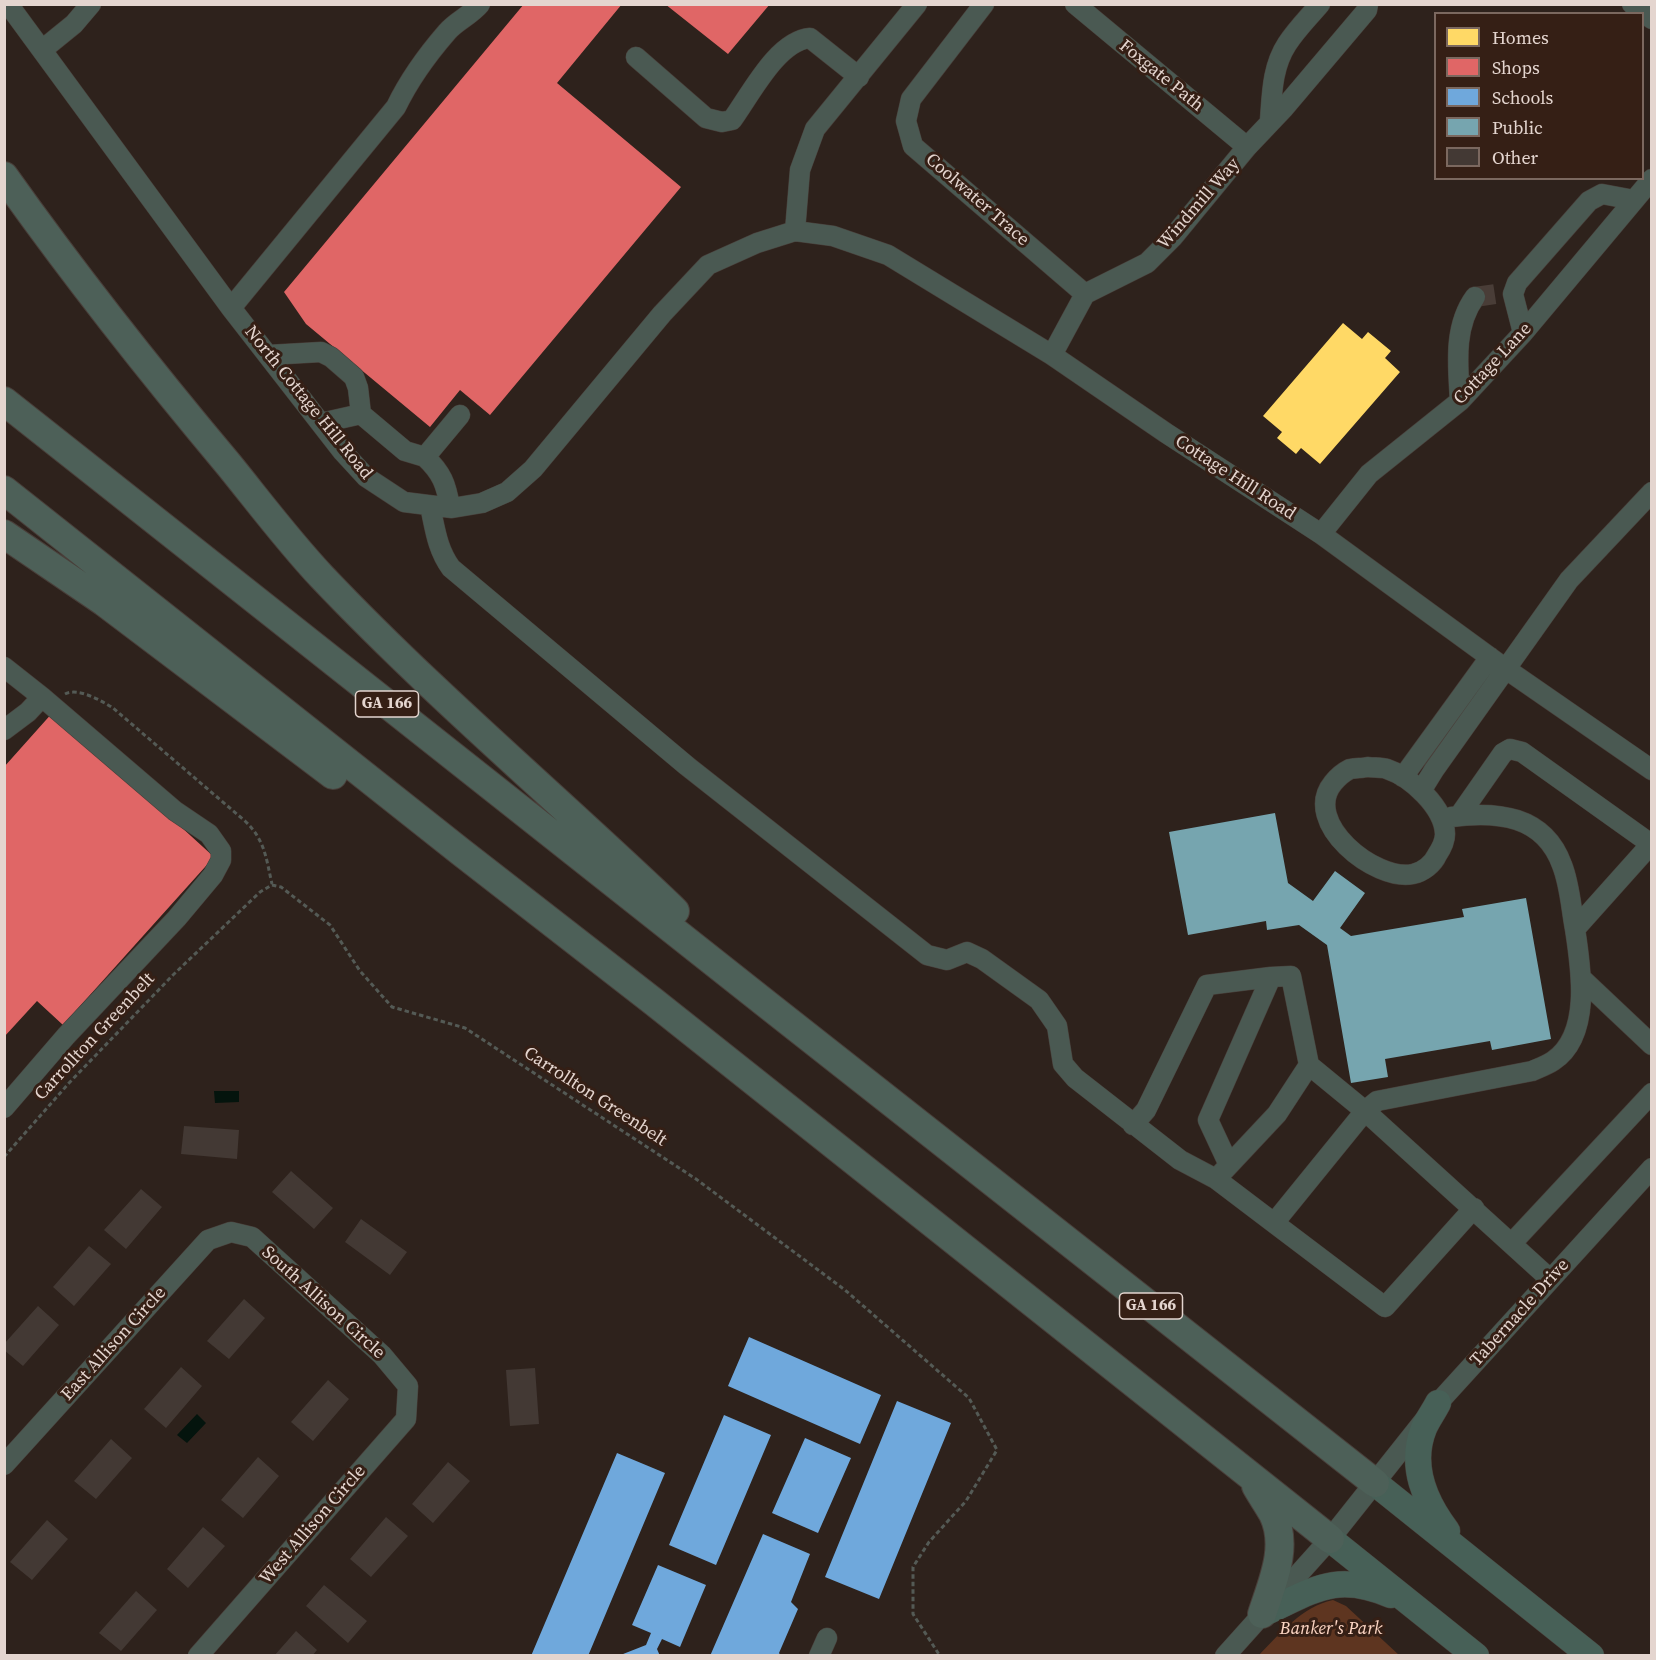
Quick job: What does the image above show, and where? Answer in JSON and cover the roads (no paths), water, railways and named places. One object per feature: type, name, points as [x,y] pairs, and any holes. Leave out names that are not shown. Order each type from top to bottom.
[{"type":"highway","points":[[4,176],[46,234],[182,409],[320,575],[390,645],[642,880],[769,1006]]},
{"type":"highway","name":"GA 166","points":[[4,401],[769,1006],[1384,1472]]},
{"type":"highway","points":[[4,490],[1247,1471],[1330,1539]]},
{"type":"highway","points":[[4,534],[104,602],[369,802],[460,852]]},
{"type":"highway","points":[[1247,1471],[1274,1516],[1280,1536],[1278,1559],[1262,1614]]},
{"type":"main road","points":[[1438,1404],[1424,1428],[1419,1449],[1418,1471],[1424,1495],[1433,1513],[1447,1532],[1496,1580]]},
{"type":"main road","points":[[1384,1472],[1403,1506],[1591,1656]]},
{"type":"main road","points":[[1330,1539],[1476,1656]]},
{"type":"main road","points":[[1262,1614],[1312,1591],[1341,1583],[1377,1589],[1420,1611]]},
{"type":"street","name":"North Cottage Hill Road","points":[[8,4],[231,308],[321,423],[366,477],[404,502],[440,506],[482,503],[507,492],[533,469],[662,314],[708,265],[757,243],[795,231]]},
{"type":"street","points":[[42,50],[74,24],[91,4]]},
{"type":"street","points":[[231,308],[389,116],[408,82],[448,30],[474,12],[480,4]]},
{"type":"street","points":[[795,231],[800,170],[814,129],[917,4]]},
{"type":"street","name":"Coolwater Trace","points":[[984,4],[911,99],[906,122],[913,146],[1085,294]]},
{"type":"street","name":"Foxgate Path","points":[[1075,4],[1247,147]]},
{"type":"street","points":[[1270,120],[1274,76],[1279,61],[1287,43],[1320,4]]},
{"type":"street","name":"Windmill Way","points":[[1085,294],[1147,263],[1173,237],[1247,147],[1299,90],[1366,10],[1368,4]]},
{"type":"street","points":[[636,57],[706,118],[722,122],[732,120],[774,60],[799,39],[810,38],[859,77]]},
{"type":"street","name":"Cottage Lane","points":[[1321,534],[1369,474],[1460,401],[1523,333],[1652,179]]},
{"type":"street","points":[[1523,333],[1504,294],[1518,283],[1601,186],[1634,200]]},
{"type":"street","name":"Cottage Hill Road","points":[[795,231],[833,236],[888,255],[1052,355],[1321,534],[1506,669],[1652,770]]},
{"type":"street","points":[[1052,355],[1085,294]]},
{"type":"street","points":[[1460,401],[1457,346],[1469,306],[1475,297]]},
{"type":"street","points":[[268,355],[321,352],[331,357],[354,377],[358,388],[361,414],[405,451],[425,457],[436,468],[446,484],[440,506],[438,545],[451,568],[704,780],[927,955],[947,960],[967,952],[982,959],[1039,1000],[1057,1026],[1063,1064],[1075,1078],[1180,1160],[1223,1172]]},
{"type":"street","points":[[321,423],[361,414]]},
{"type":"street","points":[[425,457],[459,415]]},
{"type":"street","points":[[1421,791],[1569,580],[1652,492]]},
{"type":"street","points":[[1403,777],[1490,657]]},
{"type":"street","points":[[4,667],[175,811],[209,834],[221,851],[221,860],[213,875],[177,918],[66,1036],[4,1108]]},
{"type":"street","points":[[4,730],[28,712],[42,697]]},
{"type":"street","points":[[1450,818],[1403,777],[1385,769],[1368,767],[1350,770],[1329,788],[1324,801],[1329,823],[1347,847],[1379,869],[1394,874],[1412,874],[1424,869],[1434,861],[1441,849],[1450,818],[1503,753],[1510,749],[1522,752],[1651,843],[1575,928]]},
{"type":"street","points":[[1274,1223],[1365,1111],[1377,1101],[1532,1071],[1554,1060],[1573,1038],[1581,995],[1581,978],[1575,928],[1563,866],[1555,850],[1543,835],[1526,823],[1502,815],[1476,814],[1450,818]]},
{"type":"street","points":[[1133,1125],[1146,1110],[1207,985],[1291,975],[1309,1065],[1365,1111],[1550,1279]]},
{"type":"street","points":[[1271,977],[1208,1120],[1223,1172],[1274,1223],[1385,1308],[1474,1208]]},
{"type":"street","points":[[1581,978],[1652,1045]]},
{"type":"street","points":[[1223,1172],[1276,1114],[1309,1065]]},
{"type":"street","points":[[1512,1243],[1652,1093]]},
{"type":"street","name":"Tabernacle Drive","points":[[1225,1656],[1330,1539],[1438,1404],[1652,1168]]},
{"type":"street","name":"South Allison Circle","points":[[231,1232],[252,1238],[382,1355],[408,1386]]},
{"type":"street","name":"East Allison Circle","points":[[4,1465],[208,1240],[231,1232]]},
{"type":"street","name":"West Allison Circle","points":[[198,1656],[406,1419],[408,1386]]},
{"type":"tunnel","points":[[1475,297],[1495,294]]},
{"type":"park label","name":"Banker's Park","points":[[1331,1629]]}]
